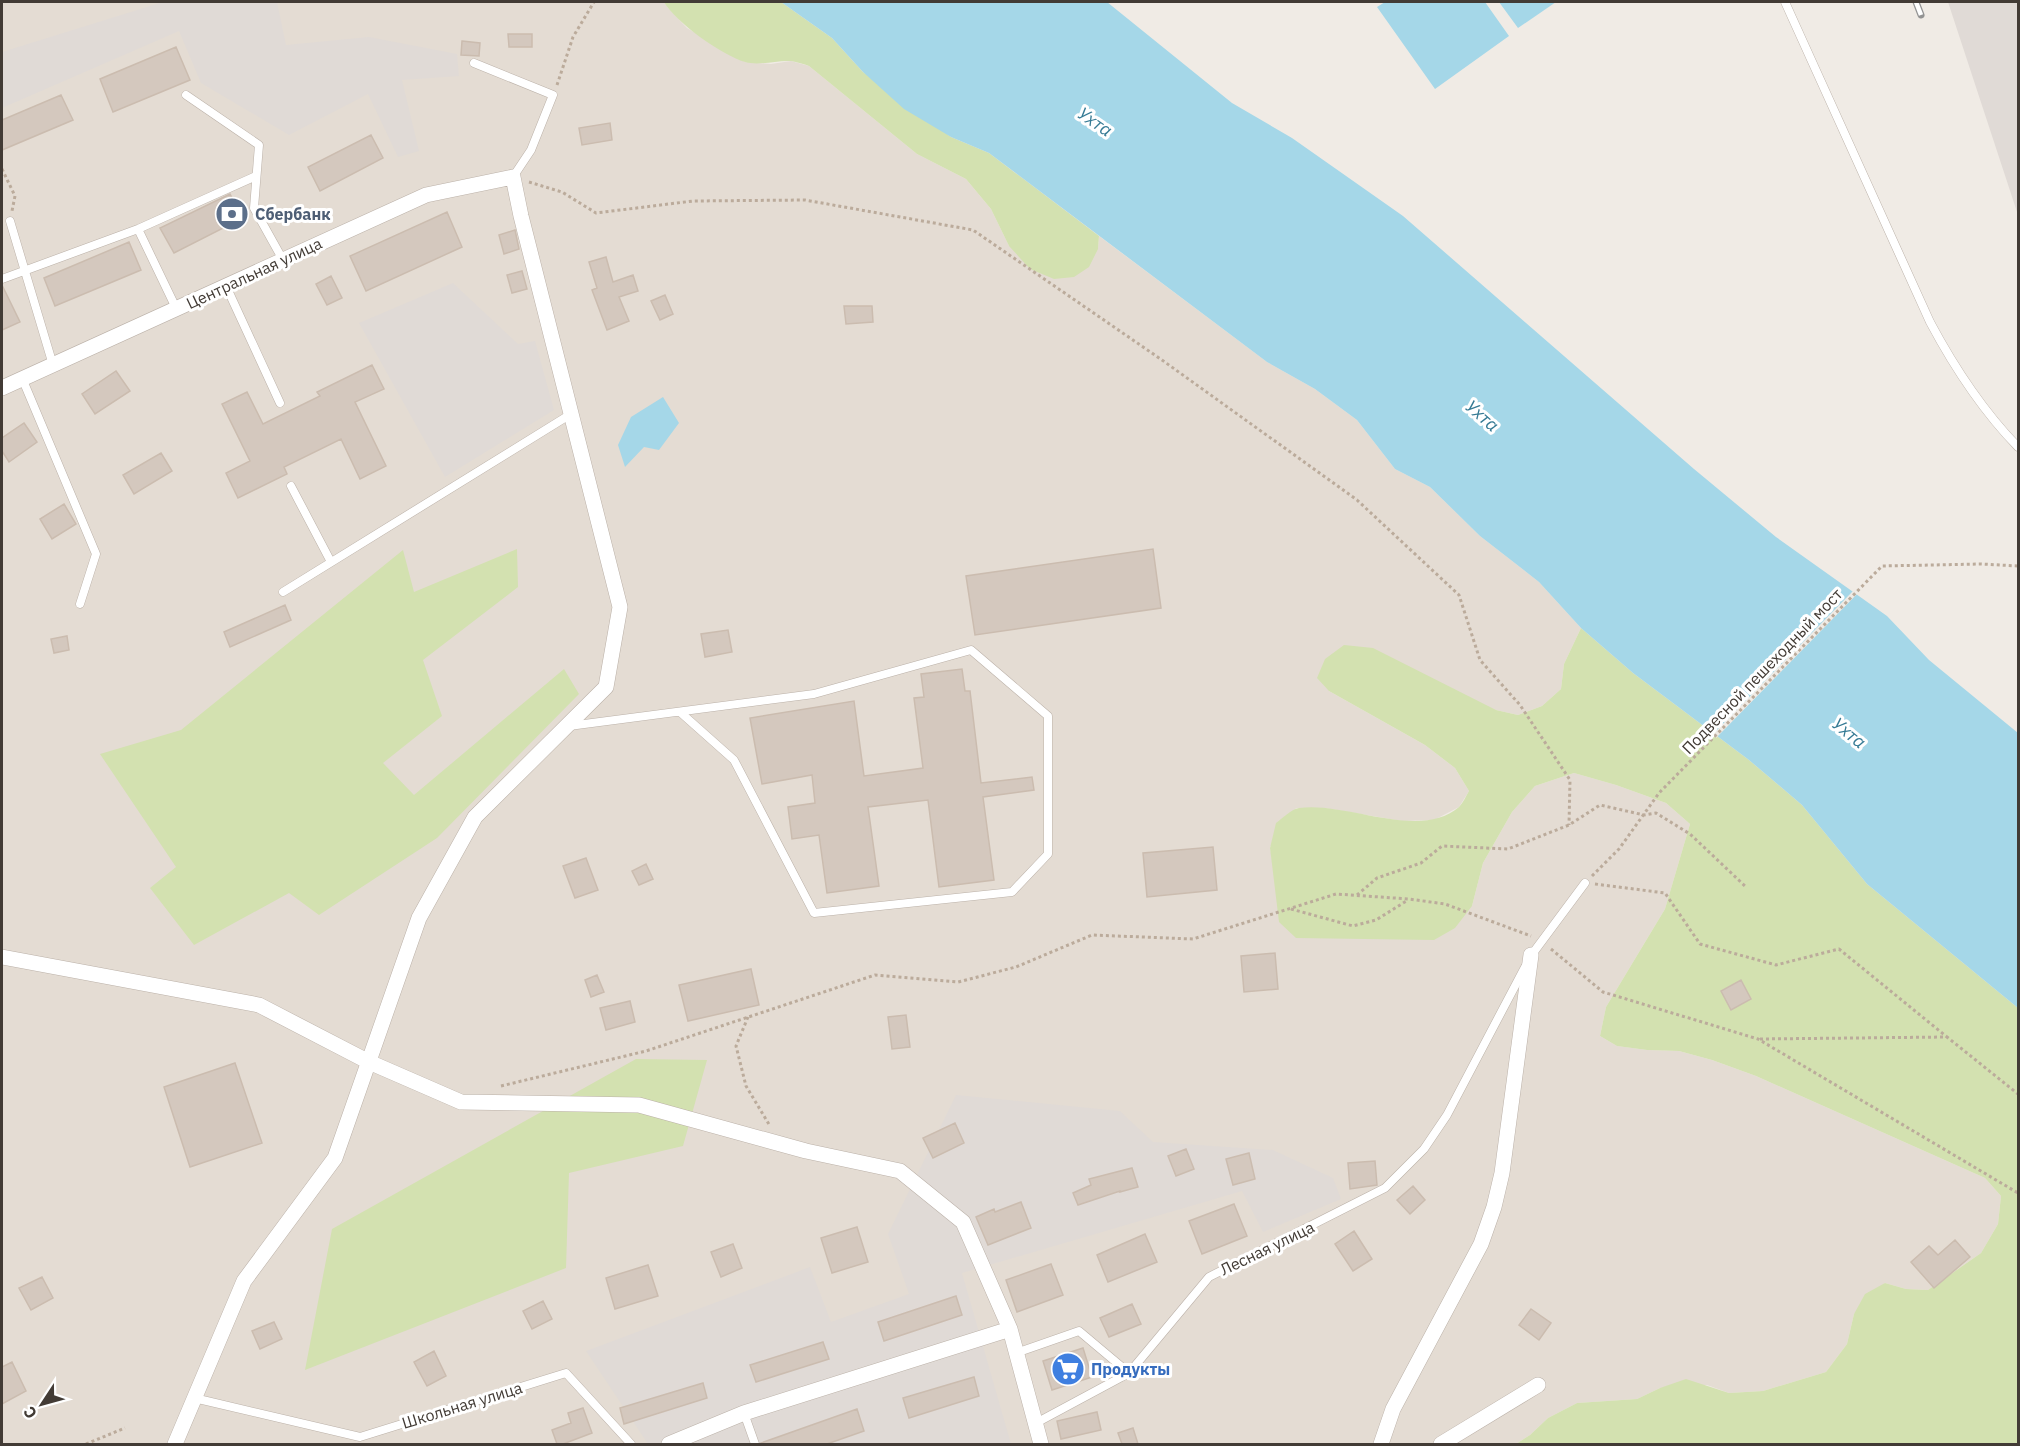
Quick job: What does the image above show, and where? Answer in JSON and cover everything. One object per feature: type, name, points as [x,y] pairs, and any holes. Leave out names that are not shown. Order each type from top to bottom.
[{"type":"street","name":"Центральная улица","points":[[2,388],[426,195],[513,177]]},
{"type":"street","points":[[175,1444],[244,1281],[335,1158],[419,918],[475,817],[606,687],[620,607],[513,177]]},
{"type":"street","points":[[1381,1444],[1393,1409],[1481,1244],[1494,1207],[1502,1173],[1531,955]]},
{"type":"street","points":[[2,957],[259,1005],[369,1062],[460,1102],[639,1105],[806,1150],[900,1171],[963,1222],[1010,1329],[1041,1444]]},
{"type":"street","points":[[669,1444],[744,1413],[1010,1329]]},
{"type":"street","points":[[1441,1444],[1538,1384]]},
{"type":"lane","points":[[1785,2],[1930,322],[1945,350],[1979,402],[2002,431],[2019,447]]},
{"type":"lane","points":[[474,63],[553,95],[531,150],[513,177]]},
{"type":"lane","points":[[186,95],[259,145],[254,208],[283,260]]},
{"type":"lane","points":[[2,279],[138,229],[256,176]]},
{"type":"lane","points":[[10,220],[53,365]]},
{"type":"lane","points":[[138,229],[176,309]]},
{"type":"lane","points":[[226,286],[280,404]]},
{"type":"lane","points":[[22,378],[96,554],[80,604]]},
{"type":"lane","points":[[283,591],[571,414]]},
{"type":"lane","points":[[291,486],[331,562]]},
{"type":"lane","points":[[567,726],[814,694],[971,650],[1048,716],[1048,854],[1012,892],[814,913],[734,760],[680,712]]},
{"type":"lane","name":"Лесная улица","points":[[1036,1423],[1129,1374],[1209,1277],[1385,1188],[1424,1149],[1447,1115],[1531,955],[1585,883]]},
{"type":"lane","points":[[1016,1353],[1079,1331],[1129,1374]]},
{"type":"lane","name":"Школьная улица","points":[[194,1398],[360,1437],[566,1373],[631,1444]]},
{"type":"lane","points":[[744,1413],[755,1444]]},
{"type":"path","points":[[553,95],[573,37],[594,2]]},
{"type":"path","points":[[2,169],[15,196],[10,220]]},
{"type":"path","points":[[513,177],[562,192],[596,213],[693,201],[805,200],[973,230],[1162,360],[1357,500],[1459,595],[1480,660],[1520,705],[1570,780],[1569,825]]},
{"type":"path","name":"Подвесной пешеходный мост","points":[[1585,883],[1620,849],[1659,793],[1882,566],[1981,564],[2019,566]]},
{"type":"path","points":[[1357,895],[1377,878],[1421,863],[1442,846],[1508,849],[1569,825],[1600,806],[1644,815],[1656,813],[1690,834],[1746,887]]},
{"type":"path","points":[[1585,883],[1665,893],[1700,944],[1776,965],[1839,949],[2019,1094]]},
{"type":"path","points":[[481,1102],[499,1086],[646,1051],[875,975],[958,982],[1016,967],[1092,935],[1193,939],[1336,894],[1357,895],[1445,904],[1541,940],[1603,992],[1758,1039],[2019,1193]]},
{"type":"path","points":[[1291,909],[1353,926],[1376,920],[1409,899]]},
{"type":"path","points":[[748,1017],[736,1046],[746,1086],[770,1126],[779,1132]]},
{"type":"path","points":[[1758,1039],[1947,1037]]},
{"type":"path","points":[[86,1444],[125,1428]]},
{"type":"shaded area","points":[[2,2],[664,2],[687,28],[745,62],[771,64],[791,61],[809,66],[917,154],[966,179],[991,209],[1009,246],[1098,249],[1099,236],[1267,362],[1315,389],[1357,420],[1395,469],[1430,487],[1480,536],[1539,582],[1581,628],[1564,664],[1561,689],[1542,706],[1518,715],[1496,710],[1329,691],[1425,745],[1455,768],[1469,791],[1459,807],[1434,820],[1402,821],[1325,808],[1296,808],[1270,847],[1276,883],[1472,906],[1483,863],[1512,812],[1535,786],[1574,773],[1666,803],[1690,824],[1665,909],[1606,1007],[1600,1036],[1617,1046],[1679,1051],[1756,1076],[1985,1178],[2001,1196],[1998,1224],[1981,1253],[1928,1290],[1906,1289],[1885,1283],[1854,1314],[1847,1344],[1826,1372],[1763,1391],[1729,1393],[1707,1385],[1660,1388],[1637,1399],[1577,1403],[1548,1418],[1530,1435],[1516,1444],[2,1444]]},
{"type":"shaded area","points":[[163,2],[277,2],[286,45],[369,37],[457,54],[459,76],[402,80],[419,151],[398,157],[368,94],[289,135],[201,83],[179,31],[2,108],[2,52]]},
{"type":"shaded area","points":[[1948,2],[2018,2],[2018,215]]},
{"type":"shaded area","points":[[453,283],[518,344],[535,341],[554,410],[445,477],[359,323]]},
{"type":"shaded area","points":[[956,1095],[1120,1111],[1153,1142],[1273,1150],[1333,1178],[1341,1199],[1263,1232],[1242,1191],[962,1273],[1011,1444],[647,1444],[586,1351],[810,1267],[831,1322],[909,1294],[888,1234]]},
{"type":"green space","points":[[664,2],[781,2],[832,38],[863,72],[951,137],[989,153],[1099,236],[1098,249],[1089,267],[1074,277],[1054,279],[1030,269],[1009,246],[991,209],[966,179],[917,154],[809,66],[791,61],[751,63],[735,58],[688,28]]},
{"type":"green space","points":[[517,549],[518,587],[423,660],[442,716],[383,763],[414,795],[564,669],[579,694],[437,838],[319,915],[289,893],[194,945],[150,888],[176,867],[100,754],[181,730],[403,550],[414,592]]},
{"type":"green space","points":[[1581,628],[1633,673],[1749,760],[1802,805],[1867,884],[2018,1008],[2018,1444],[1516,1444],[1530,1435],[1548,1418],[1577,1403],[1637,1399],[1686,1379],[1729,1393],[1763,1391],[1826,1372],[1847,1344],[1854,1314],[1865,1294],[1885,1283],[1906,1289],[1928,1290],[1981,1253],[1998,1224],[2001,1196],[1985,1178],[1756,1076],[1679,1051],[1617,1046],[1600,1036],[1606,1007],[1665,909],[1690,824],[1666,803],[1574,773],[1535,786],[1512,812],[1483,863],[1472,906],[1455,928],[1434,940],[1296,938],[1279,922],[1270,848],[1276,823],[1290,812],[1299,808],[1318,807],[1382,818],[1424,821],[1443,817],[1459,807],[1469,791],[1455,768],[1425,745],[1329,691],[1317,678],[1325,659],[1344,645],[1373,648],[1496,710],[1518,715],[1542,706],[1561,689],[1564,664]]},
{"type":"green space","points":[[636,1059],[707,1060],[683,1146],[569,1173],[566,1268],[305,1370],[332,1229]]},
{"type":"water","name":"Ухта","points":[[781,2],[1107,2],[1232,103],[1292,138],[1403,216],[1694,469],[1776,537],[1887,616],[1929,660],[2018,733],[2018,1008],[1867,884],[1802,805],[1749,760],[1633,673],[1581,628],[1539,582],[1480,536],[1430,487],[1395,469],[1357,420],[1315,389],[1267,362],[989,153],[951,137],[904,109],[863,72],[832,38]]},
{"type":"water","points":[[1385,2],[1485,2],[1509,36],[1435,89],[1377,7]]},
{"type":"water","points":[[1499,2],[1556,2],[1518,28]]},
{"type":"water","points":[[663,397],[679,423],[659,450],[644,447],[625,467],[618,445],[631,417]]},
{"type":"pier","points":[[1855,589],[1859,592],[1716,738],[1712,735]]},
{"type":"building","points":[[508,34],[532,34],[532,47],[509,47]]},
{"type":"building","points":[[462,41],[480,43],[479,56],[461,55]]},
{"type":"building","points":[[176,47],[190,80],[113,112],[100,79]]},
{"type":"building","points":[[61,95],[73,120],[2,150],[2,120]]},
{"type":"building","points":[[610,123],[612,140],[582,145],[579,128]]},
{"type":"building","points":[[371,135],[383,158],[320,191],[308,167]]},
{"type":"building","points":[[230,194],[243,218],[174,253],[160,228]]},
{"type":"building","points":[[447,212],[462,247],[366,291],[350,256]]},
{"type":"building","points":[[515,230],[519,249],[504,254],[499,235]]},
{"type":"building","points":[[129,242],[141,270],[55,306],[44,278]]},
{"type":"building","points":[[606,257],[613,282],[633,275],[638,291],[619,297],[629,321],[607,330],[592,290],[597,288],[589,262]]},
{"type":"building","points":[[522,271],[527,289],[512,293],[507,275]]},
{"type":"building","points":[[331,276],[342,298],[327,305],[316,284]]},
{"type":"building","points":[[2,285],[20,322],[2,330]]},
{"type":"building","points":[[665,295],[673,314],[660,320],[651,301]]},
{"type":"building","points":[[844,306],[872,306],[873,322],[846,324]]},
{"type":"building","points":[[372,365],[384,389],[355,402],[386,466],[360,479],[341,439],[284,467],[287,474],[238,498],[226,473],[250,461],[222,404],[247,392],[263,424],[320,396],[317,392]]},
{"type":"building","points":[[116,371],[130,391],[95,414],[82,394]]},
{"type":"building","points":[[24,423],[37,442],[9,462],[2,451],[2,438]]},
{"type":"building","points":[[161,453],[172,471],[134,494],[123,475]]},
{"type":"building","points":[[64,504],[76,524],[52,539],[40,519]]},
{"type":"building","points":[[1153,549],[1161,608],[975,635],[966,576]]},
{"type":"building","points":[[285,605],[291,620],[230,647],[224,632]]},
{"type":"building","points":[[728,630],[732,652],[705,657],[701,634]]},
{"type":"building","points":[[67,636],[69,650],[54,653],[51,639]]},
{"type":"building","points":[[962,669],[965,691],[970,691],[981,783],[1032,777],[1034,790],[983,797],[994,880],[939,887],[928,800],[868,807],[879,886],[827,893],[819,835],[792,839],[788,807],[815,803],[812,775],[762,784],[750,718],[854,701],[864,776],[923,768],[914,698],[924,697],[921,674]]},
{"type":"building","points":[[1213,847],[1217,890],[1147,897],[1143,853]]},
{"type":"building","points":[[586,858],[598,890],[575,898],[563,866]]},
{"type":"building","points":[[646,864],[653,879],[639,885],[632,871]]},
{"type":"building","points":[[1275,953],[1278,989],[1244,992],[1241,956]]},
{"type":"building","points":[[751,969],[759,1005],[688,1021],[679,985]]},
{"type":"building","points":[[597,975],[604,992],[591,997],[585,980]]},
{"type":"building","points":[[1741,980],[1751,999],[1731,1010],[1721,991]]},
{"type":"building","points":[[630,1001],[635,1022],[606,1030],[600,1008]]},
{"type":"building","points":[[906,1015],[910,1047],[892,1049],[888,1017]]},
{"type":"building","points":[[235,1063],[262,1143],[190,1167],[164,1087]]},
{"type":"building","points":[[955,1123],[964,1143],[933,1158],[923,1138]]},
{"type":"building","points":[[1186,1149],[1194,1169],[1176,1176],[1168,1156]]},
{"type":"building","points":[[1249,1153],[1255,1179],[1233,1185],[1226,1159]]},
{"type":"building","points":[[1375,1161],[1377,1185],[1350,1189],[1348,1163]]},
{"type":"building","points":[[1132,1168],[1138,1187],[1078,1205],[1073,1193],[1091,1185],[1089,1179]]},
{"type":"building","points":[[1413,1186],[1425,1200],[1410,1214],[1397,1200]]},
{"type":"building","points":[[1021,1202],[1031,1228],[988,1245],[976,1217],[994,1209],[995,1212]]},
{"type":"building","points":[[1234,1204],[1247,1236],[1202,1254],[1189,1221]]},
{"type":"building","points":[[857,1227],[868,1262],[832,1273],[821,1238]]},
{"type":"building","points":[[1354,1231],[1372,1259],[1353,1271],[1335,1244]]},
{"type":"building","points":[[1145,1234],[1157,1262],[1108,1282],[1097,1255]]},
{"type":"building","points":[[1955,1240],[1970,1257],[1934,1288],[1911,1262],[1929,1246],[1938,1255]]},
{"type":"building","points":[[733,1244],[742,1268],[721,1277],[711,1252]]},
{"type":"building","points":[[1051,1264],[1063,1295],[1017,1312],[1006,1280]]},
{"type":"building","points":[[648,1265],[658,1296],[615,1309],[606,1278]]},
{"type":"building","points":[[42,1277],[53,1298],[31,1310],[19,1288]]},
{"type":"building","points":[[956,1296],[962,1315],[884,1341],[878,1322]]},
{"type":"building","points":[[543,1301],[552,1319],[532,1329],[523,1311]]},
{"type":"building","points":[[1132,1304],[1141,1324],[1109,1337],[1100,1318]]},
{"type":"building","points":[[1531,1309],[1551,1323],[1539,1340],[1519,1325]]},
{"type":"building","points":[[274,1322],[282,1339],[260,1349],[252,1331]]},
{"type":"building","points":[[823,1342],[829,1359],[756,1382],[750,1365]]},
{"type":"building","name":"Продукты","points":[[1083,1348],[1092,1377],[1052,1390],[1043,1361]]},
{"type":"building","points":[[434,1351],[446,1376],[427,1386],[414,1362]]},
{"type":"building","points":[[12,1362],[26,1391],[2,1404],[2,1367]]},
{"type":"building","points":[[974,1377],[979,1396],[909,1418],[903,1398]]},
{"type":"building","points":[[703,1383],[707,1398],[624,1424],[620,1408]]},
{"type":"building","points":[[583,1408],[592,1433],[557,1444],[552,1430],[571,1423],[568,1413]]},
{"type":"building","points":[[857,1409],[864,1431],[827,1444],[761,1443]]},
{"type":"building","points":[[1097,1412],[1101,1430],[1061,1439],[1057,1421]]},
{"type":"building","points":[[1133,1428],[1138,1444],[1122,1444],[1118,1433]]},
{"type":"railway","points":[[1916,2],[1921,15]]},
{"type":"place","name":"Сбербанк","points":[[232,214]]},
{"type":"place","name":"Продукты","points":[[1068,1369]]}]
